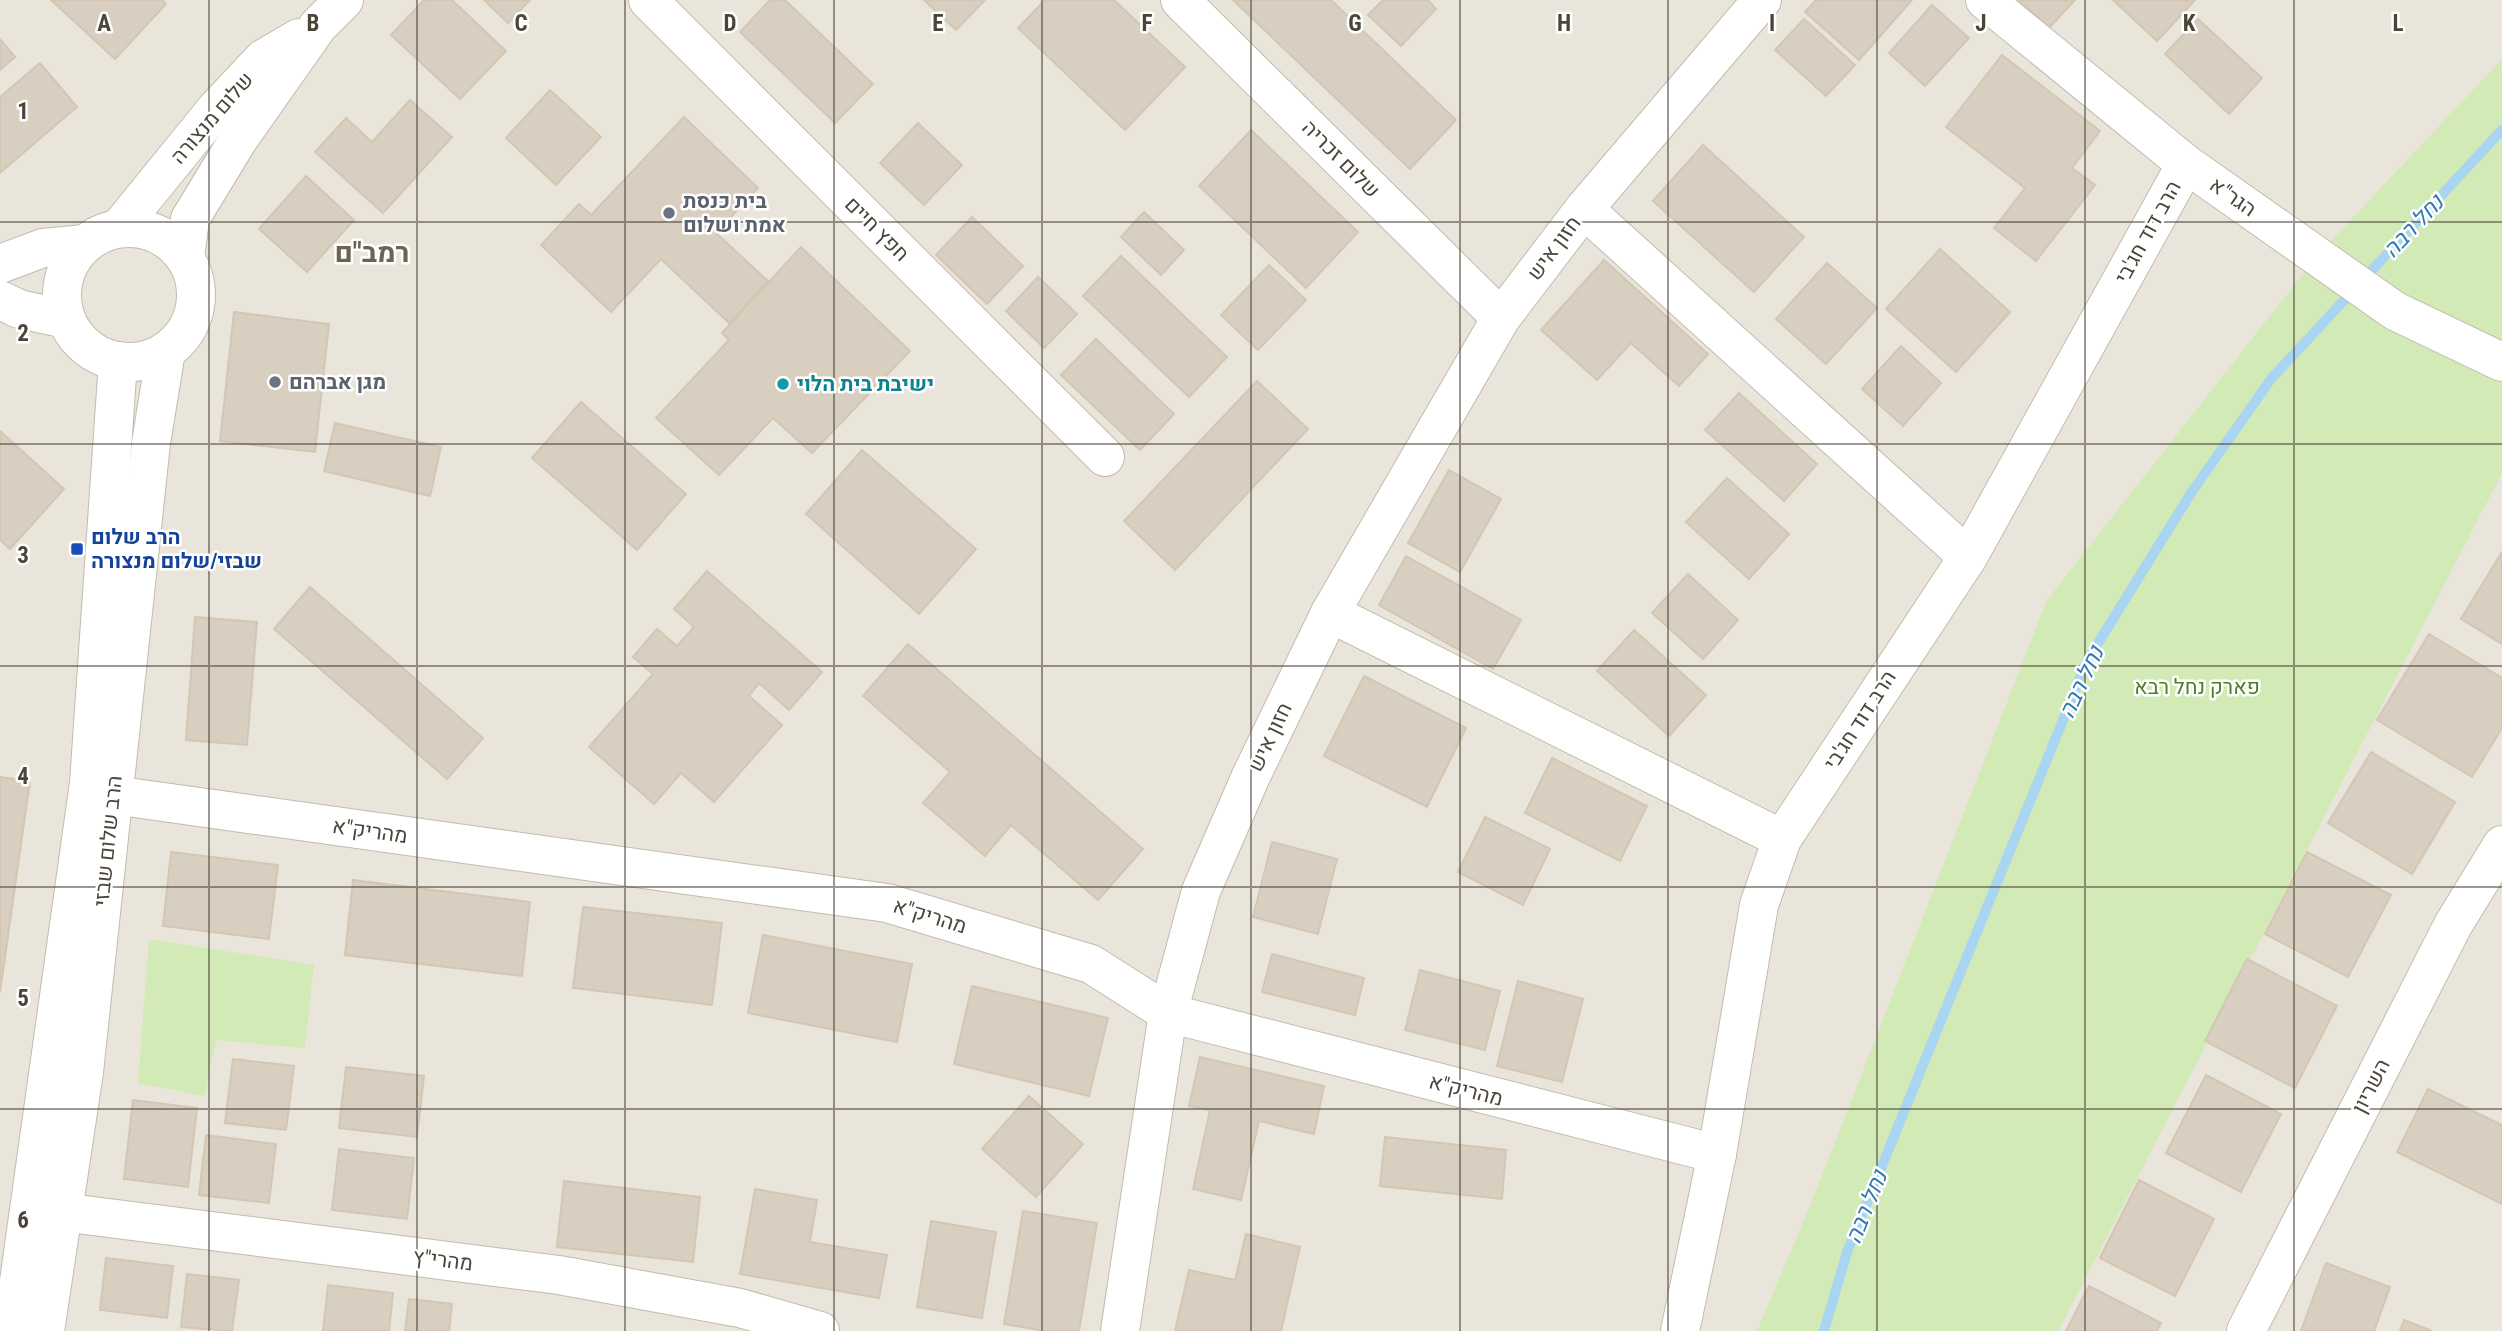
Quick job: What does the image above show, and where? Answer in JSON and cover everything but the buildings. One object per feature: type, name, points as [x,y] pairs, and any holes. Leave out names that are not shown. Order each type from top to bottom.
[{"type":"street","name":"חפץ חיים","points":[[648,0],[1105,457]]},
{"type":"street","name":"שלום זכריה","points":[[1180,0],[1501,318]]},
{"type":"street","name":"הגר\"א","points":[[1985,0],[2186,164],[2395,311],[2502,362]]},
{"type":"street","name":"חזון איש","points":[[1120,1331],[1168,1013],[1201,891],[1251,776],[1330,613],[1501,318],[1584,209],[1753,3]]},
{"type":"street","name":"שלום מנצורה","points":[[120,227],[216,109],[264,59],[331,13]]},
{"type":"street","name":"שלום מנצורה","points":[[185,257],[190,219],[238,140],[331,13]]},
{"type":"street","name":"הרב דוד חג'בי","points":[[1680,1331],[1717,1154],[1759,905],[1782,839],[1968,557],[2186,164]]},
{"type":"street","name":"חזון איש","points":[[1584,209],[1968,557]]},
{"type":"street","points":[[120,227],[145,229],[167,239],[185,257],[195,285],[193,316],[178,341],[166,351],[143,360],[118,361],[90,351],[66,320],[61,296],[65,271],[77,250],[97,234],[120,227]]},
{"type":"street","points":[[0,264],[43,248],[85,244]]},
{"type":"street","points":[[0,300],[19,309],[66,320]]},
{"type":"street","name":"הרב שלום שבזי","points":[[45,1331],[84,1072],[151,443],[166,351]]},
{"type":"street","name":"הרב שלום שבזי","points":[[12,1331],[89,783],[118,361]]},
{"type":"street","points":[[1330,613],[1782,839]]},
{"type":"street","name":"מהריק\"א","points":[[113,795],[887,903],[1091,964],[1168,1013],[1717,1154]]},
{"type":"street","name":"השריון","points":[[2246,1331],[2454,925],[2502,845]]},
{"type":"street","name":"מהרי\"ץ","points":[[61,1212],[559,1275],[740,1308],[820,1331]]},
{"type":"shaded area","points":[[0,0],[2502,0],[2502,1331],[0,1331]]},
{"type":"green space","name":"פארק נחל רבא","points":[[2502,59],[2502,473],[2058,1331],[1757,1331],[1812,1201],[2047,600],[2317,256]]},
{"type":"green space","points":[[149,939],[314,965],[305,1048],[216,1040],[204,1096],[138,1083]]},
{"type":"waterway","name":"נחל רבה","points":[[1824,1331],[1847,1252],[2087,661],[2191,493],[2271,379],[2502,130]]},
{"type":"place","name":"בית כנסת אמת ושלום","points":[[669,213]]},
{"type":"place","name":"מגן אברהם","points":[[275,382]]},
{"type":"place","name":"ישיבת בית הלוי","points":[[783,384]]},
{"type":"place","name":"הרב שלום שבזי/שלום מנצורה","points":[[77,549]]},
{"type":"district","name":"רמב\"ם","points":[[372,252]]}]
